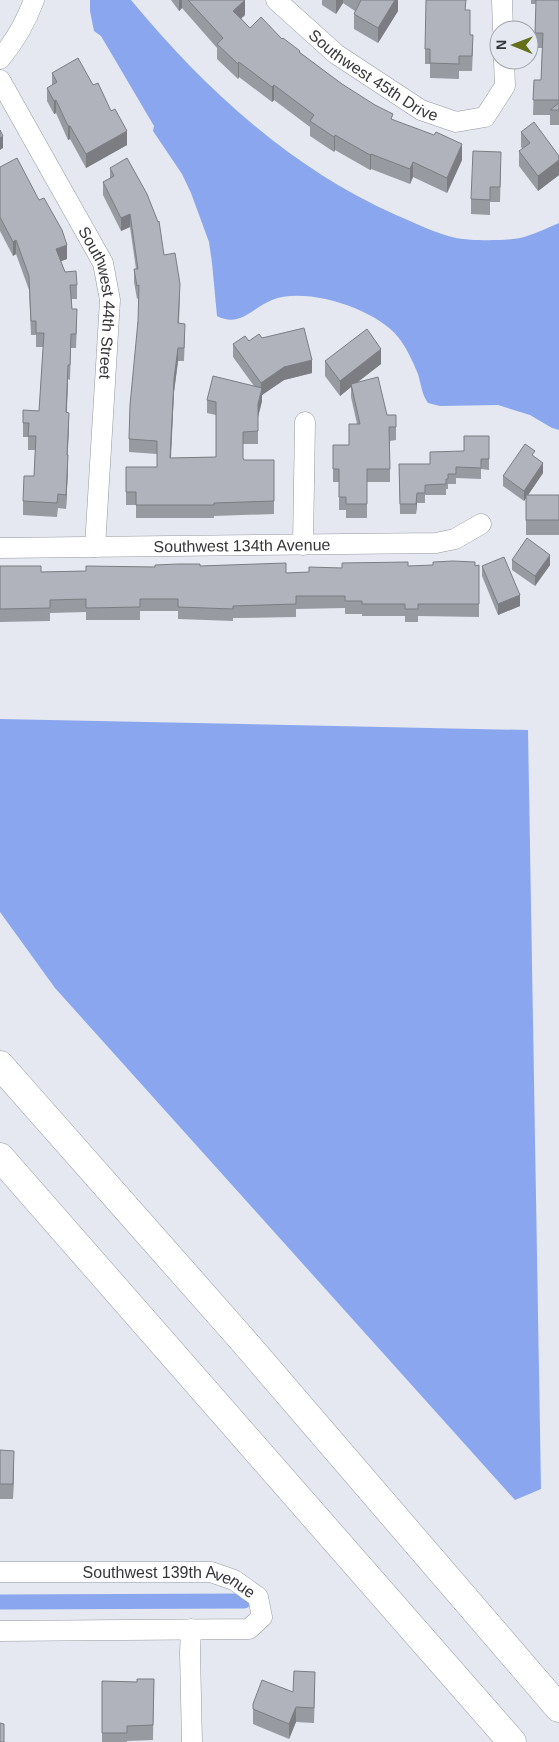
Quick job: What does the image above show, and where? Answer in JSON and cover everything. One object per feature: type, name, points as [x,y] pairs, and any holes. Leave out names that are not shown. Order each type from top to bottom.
[{"type":"highway","points":[[0,1066],[240,1337],[559,1708]]},
{"type":"highway","points":[[0,1156],[512,1742]]},
{"type":"street","points":[[0,59],[9,49],[27,21],[34,0]]},
{"type":"street","name":"Southwest 45th Drive","points":[[276,0],[336,54],[421,110],[456,122],[485,117],[505,86],[504,70]]},
{"type":"street","points":[[502,0],[503,20]]},
{"type":"street","name":"Southwest 44th Street","points":[[0,80],[103,263],[110,300],[94,547]]},
{"type":"street","points":[[303,545],[305,422]]},
{"type":"street","name":"Southwest 134th Avenue","points":[[0,548],[436,543],[455,539],[482,524]]},
{"type":"street","name":"Southwest 139th Avenue","points":[[0,1572],[211,1572],[234,1580],[258,1597],[262,1617],[249,1629],[0,1631]]},
{"type":"street","points":[[192,1629],[190,1653],[192,1742]]},
{"type":"water","points":[[90,0],[131,0],[188,64],[251,123],[285,150],[320,174],[357,196],[396,215],[448,236],[479,240],[520,238],[559,223],[559,430],[530,415],[498,405],[440,406],[428,403],[414,365],[398,337],[374,317],[340,303],[321,298],[286,296],[265,303],[246,316],[232,320],[217,316],[209,242],[191,193],[182,174],[153,131],[154,126],[101,36],[94,31]]},
{"type":"water","points":[[0,719],[528,730],[541,1489],[515,1500],[55,988],[0,912]]},
{"type":"building","points":[[188,0],[245,0],[233,11],[250,28],[261,17],[282,39],[342,84],[393,114],[391,119],[434,135],[436,132],[462,144],[447,178],[413,162],[410,169],[370,155],[335,135],[334,137],[310,121],[314,115],[274,85],[272,87],[239,62],[238,64],[217,44],[223,38]]},
{"type":"building","points":[[361,0],[395,0],[378,28],[354,14]]},
{"type":"building","points":[[426,0],[466,0],[465,10],[470,10],[470,35],[473,35],[472,56],[459,56],[459,64],[430,63],[430,49],[425,49]]},
{"type":"building","points":[[536,0],[559,0],[559,100],[533,100],[534,80],[541,80],[543,33],[539,33],[539,20],[535,20]]},
{"type":"building","points":[[78,58],[93,85],[98,83],[111,111],[115,109],[127,131],[86,154],[70,126],[68,126],[56,100],[54,101],[47,88],[57,82],[52,73]]},
{"type":"building","points":[[559,103],[559,110],[550,110]]},
{"type":"building","points":[[534,122],[559,156],[559,160],[538,176],[519,151],[530,143],[521,132]]},
{"type":"building","points":[[473,151],[501,152],[500,187],[490,187],[490,200],[471,199]]},
{"type":"building","points":[[17,158],[39,200],[44,198],[62,230],[67,245],[56,249],[65,272],[76,271],[77,285],[70,285],[72,309],[77,309],[76,334],[71,334],[70,365],[68,365],[66,412],[69,413],[66,495],[58,494],[57,503],[23,501],[24,476],[34,476],[36,436],[28,436],[29,423],[23,423],[23,410],[39,411],[44,333],[36,333],[36,321],[31,321],[29,276],[16,240],[13,242],[0,217],[0,167]]},
{"type":"building","points":[[127,158],[147,194],[159,221],[164,255],[175,253],[180,284],[178,323],[185,324],[184,348],[178,348],[174,379],[170,458],[216,457],[216,402],[207,400],[213,376],[262,388],[258,404],[258,431],[243,432],[243,458],[244,460],[274,460],[274,501],[214,503],[214,505],[136,505],[136,492],[126,492],[126,467],[157,467],[157,441],[129,439],[130,405],[138,321],[139,285],[137,286],[134,269],[138,269],[130,214],[121,218],[103,182],[114,176],[110,168]]},
{"type":"building","points":[[304,328],[312,360],[284,367],[261,383],[233,344],[245,336],[249,341],[259,334],[262,338]]},
{"type":"building","points":[[367,329],[381,349],[340,381],[325,361]]},
{"type":"building","points":[[378,377],[387,415],[396,415],[396,427],[389,427],[390,469],[367,469],[367,504],[346,504],[346,497],[339,497],[339,469],[333,469],[333,445],[349,445],[349,424],[360,424],[351,384]]},
{"type":"building","points":[[464,436],[489,436],[489,459],[481,459],[481,468],[456,467],[456,474],[448,474],[446,484],[425,485],[425,493],[417,493],[416,504],[400,504],[399,464],[430,464],[430,452],[464,451]]},
{"type":"building","points":[[525,444],[535,451],[532,455],[543,463],[524,491],[503,476]]},
{"type":"building","points":[[526,495],[559,495],[559,520],[526,520]]},
{"type":"building","points":[[527,538],[550,555],[535,576],[512,560]]},
{"type":"building","points":[[504,557],[520,595],[498,604],[482,566]]},
{"type":"building","points":[[408,562],[408,566],[433,565],[433,562],[475,562],[475,566],[479,565],[479,604],[418,604],[418,609],[405,609],[405,604],[362,604],[362,601],[345,601],[345,596],[296,596],[296,604],[233,606],[233,609],[178,607],[178,599],[140,599],[140,607],[86,608],[86,599],[50,600],[50,608],[0,609],[0,566],[41,566],[41,572],[86,571],[86,566],[155,567],[155,565],[178,564],[200,564],[200,566],[286,563],[286,573],[309,572],[309,567],[342,568],[342,563]]},
{"type":"building","points":[[0,1450],[14,1451],[13,1484],[0,1484]]},
{"type":"building","points":[[294,1671],[315,1672],[314,1708],[296,1707],[289,1724],[253,1709],[262,1680],[293,1692]]},
{"type":"building","points":[[137,1679],[154,1679],[153,1725],[127,1726],[127,1733],[102,1733],[102,1681],[137,1682]]},
{"type":"building","points":[[0,1723],[4,1724],[4,1742],[0,1742]]},
{"type":"waterway","points":[[0,1602],[244,1601]]}]
